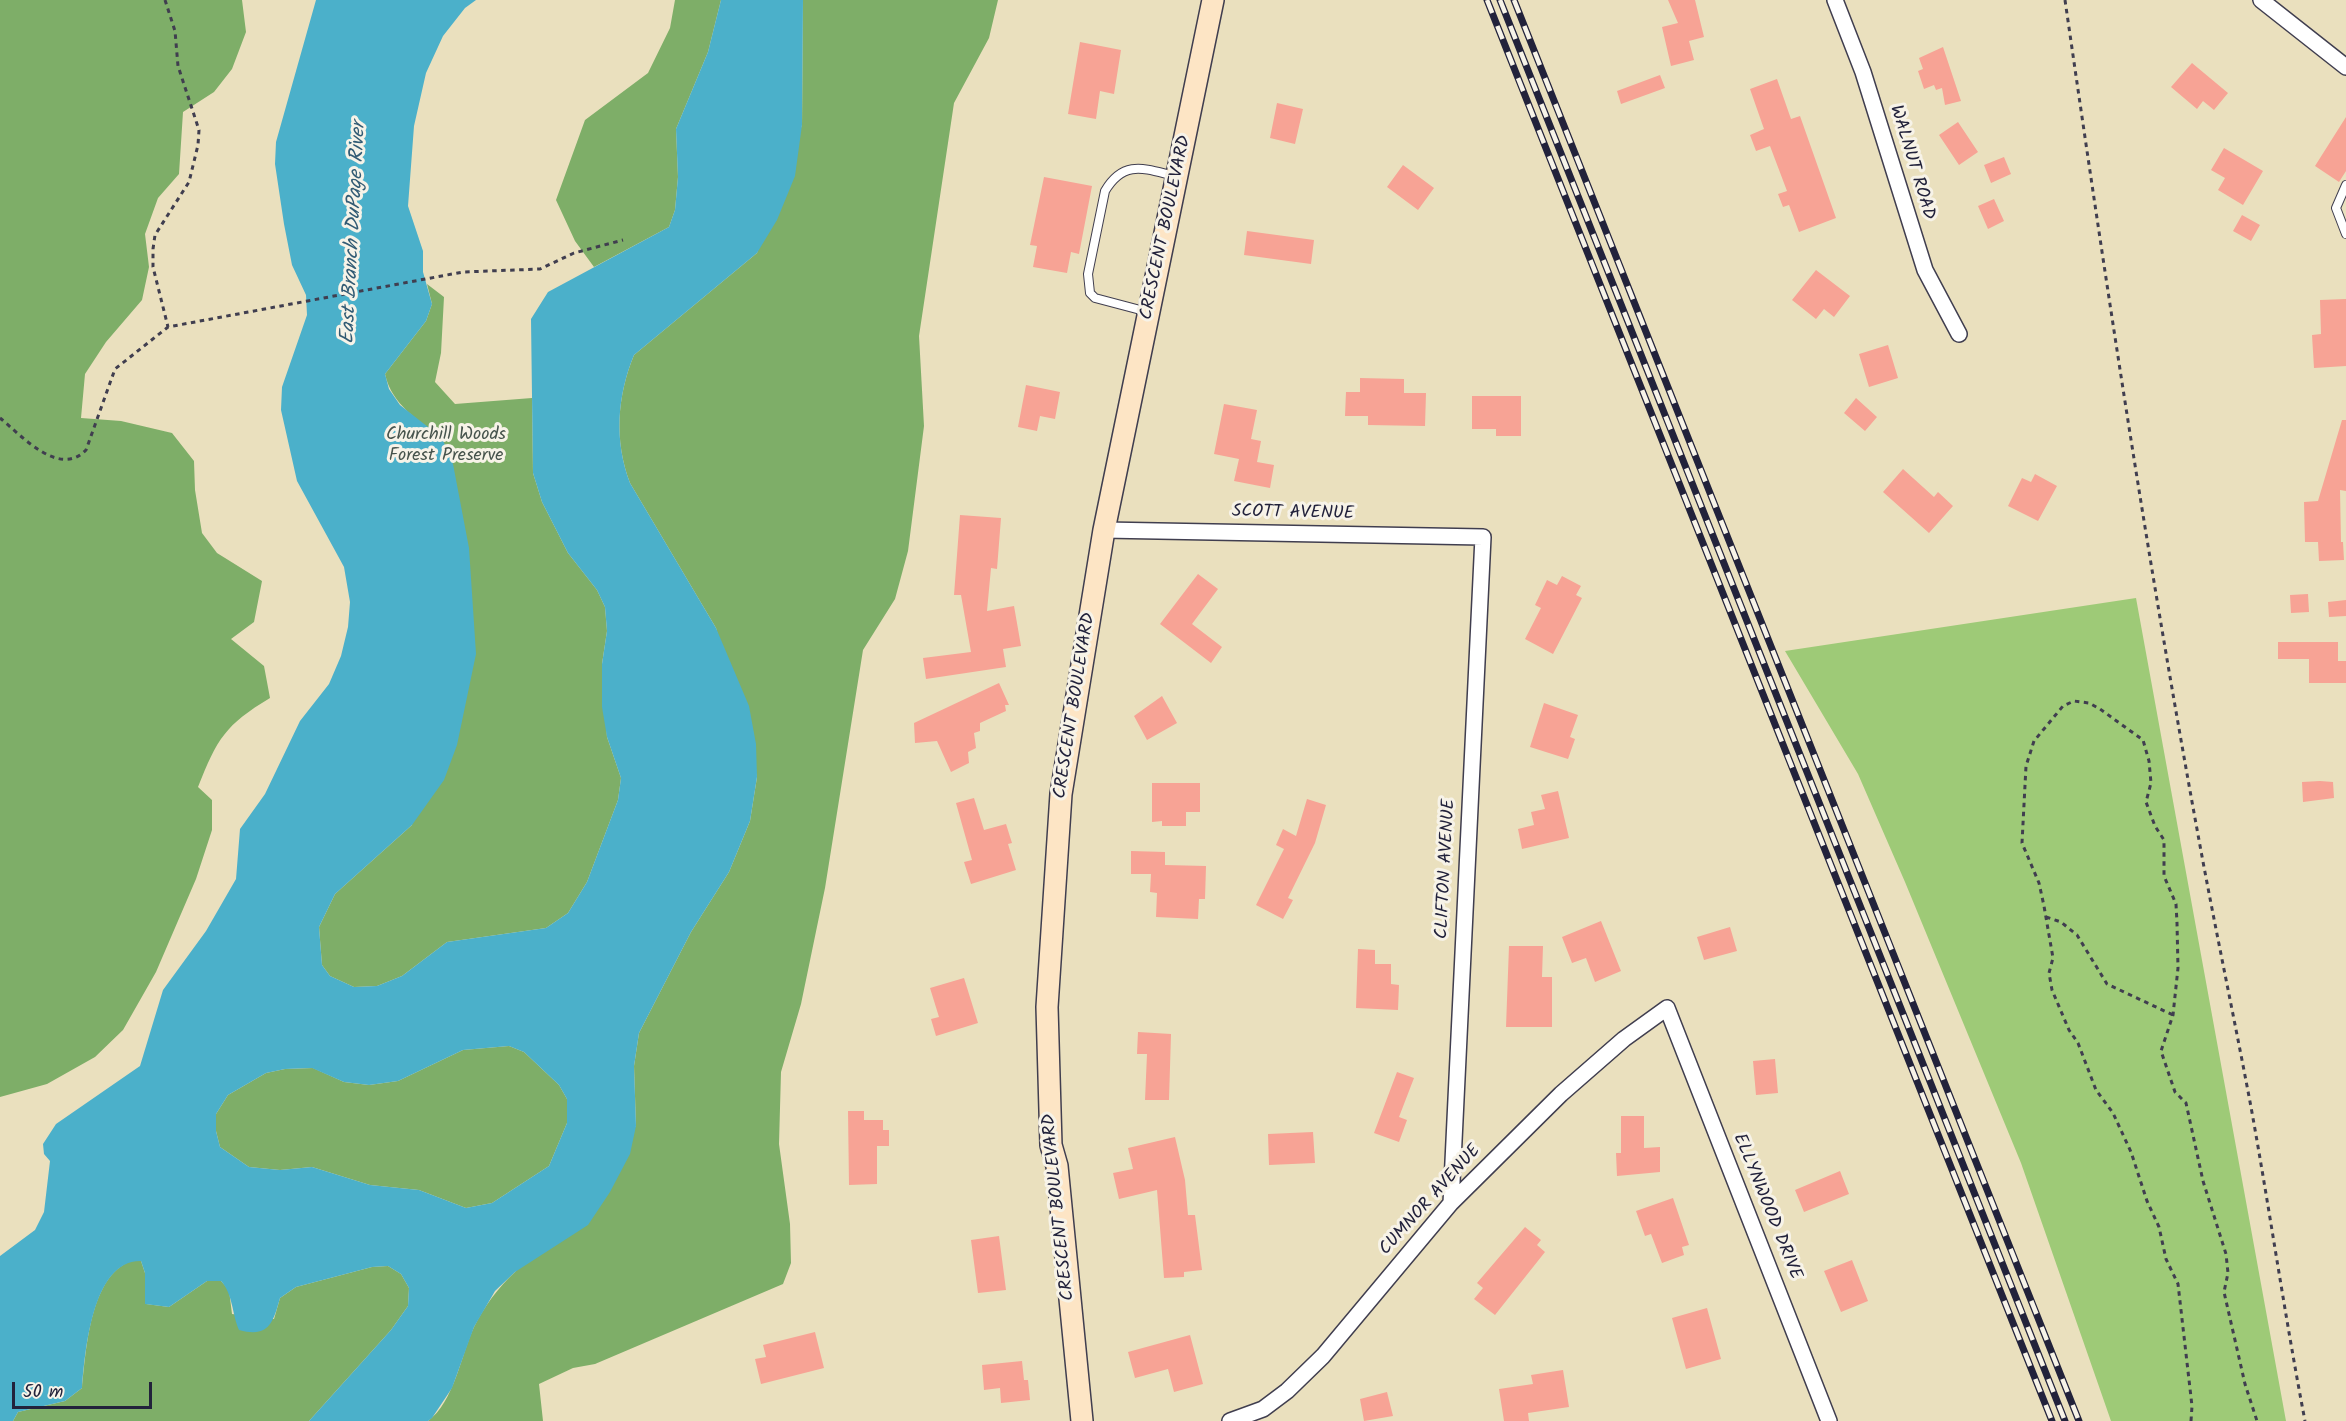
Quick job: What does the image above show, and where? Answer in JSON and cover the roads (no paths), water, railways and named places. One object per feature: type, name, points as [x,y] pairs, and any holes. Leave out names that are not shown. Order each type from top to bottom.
[{"type":"street","name":"CRESCENT BOULEVARD","points":[[1083,1421],[1057,1166],[1051,1144],[1047,1007],[1061,794],[1104,530],[1213,0]]},
{"type":"street","name":"WALNUT ROAD","points":[[1835,0],[1863,72],[1924,270],[1959,334]]},
{"type":"street","points":[[2261,0],[2346,67]]},
{"type":"street","name":"SCOTT AVENUE","points":[[1104,530],[1482,537]]},
{"type":"street","name":"CLIFTON AVENUE","points":[[1451,1203],[1482,537]]},
{"type":"street","name":"CUMNOR AVENUE","points":[[1230,1421],[1254,1413],[1274,1401],[1323,1356],[1451,1203],[1561,1094],[1624,1040],[1667,1008]]},
{"type":"street","name":"ELLYNWOOD DRIVE","points":[[1667,1008],[1830,1421]]},
{"type":"lane","points":[[1149,312],[1095,298],[1089,293],[1090,263],[1105,191],[1117,175],[1132,168],[1144,168],[1177,177]]},
{"type":"lane","points":[[2346,185],[2336,208],[2346,234]]},
{"type":"water","name":"East Branch DuPage River","points":[[316,0],[476,0],[465,8],[443,36],[426,73],[414,126],[408,206],[423,251],[423,272],[432,304],[426,321],[385,374],[389,389],[400,405],[442,438],[453,464],[469,548],[476,654],[457,745],[444,780],[412,825],[335,894],[319,927],[322,965],[330,976],[354,987],[377,986],[402,976],[447,942],[546,928],[568,913],[587,882],[618,800],[621,778],[607,737],[602,707],[602,664],[607,631],[605,607],[597,590],[568,553],[542,502],[533,473],[531,319],[548,292],[669,227],[675,210],[678,177],[676,129],[708,52],[721,0],[803,0],[802,125],[795,176],[777,220],[757,253],[634,355],[621,402],[621,451],[630,483],[716,628],[749,706],[756,744],[757,777],[750,821],[729,872],[691,932],[639,1033],[634,1066],[636,1126],[630,1154],[610,1192],[588,1225],[515,1272],[495,1291],[474,1327],[452,1388],[432,1418],[428,1421],[309,1421],[391,1330],[408,1306],[409,1288],[401,1274],[388,1266],[372,1267],[296,1287],[280,1298],[275,1315],[268,1326],[257,1332],[249,1332],[239,1330],[228,1292],[221,1281],[207,1281],[169,1307],[145,1304],[145,1273],[141,1261],[125,1265],[112,1276],[102,1292],[89,1332],[82,1388],[65,1401],[18,1412],[13,1421],[0,1421],[0,1256],[35,1230],[44,1212],[50,1161],[44,1154],[43,1144],[56,1124],[140,1066],[163,990],[206,931],[236,879],[240,829],[265,794],[300,721],[329,684],[341,656],[348,627],[350,602],[344,567],[297,481],[281,410],[282,387],[307,315],[306,295],[292,265],[284,224],[275,164],[276,142]],"holes":[[[509,1046],[524,1052],[559,1085],[567,1099],[567,1123],[549,1166],[492,1203],[466,1208],[419,1190],[370,1185],[312,1167],[280,1170],[249,1167],[220,1147],[216,1131],[216,1114],[228,1095],[266,1073],[285,1069],[312,1068],[344,1082],[369,1085],[398,1081],[463,1050]]]},
{"type":"railway","points":[[1487,0],[2052,1421]]},
{"type":"railway","points":[[1500,0],[2065,1421]]},
{"type":"railway","points":[[1514,0],[2079,1421]]},
{"type":"park label","name":"Churchill Woods Forest Preserve","points":[[446,446]]}]
